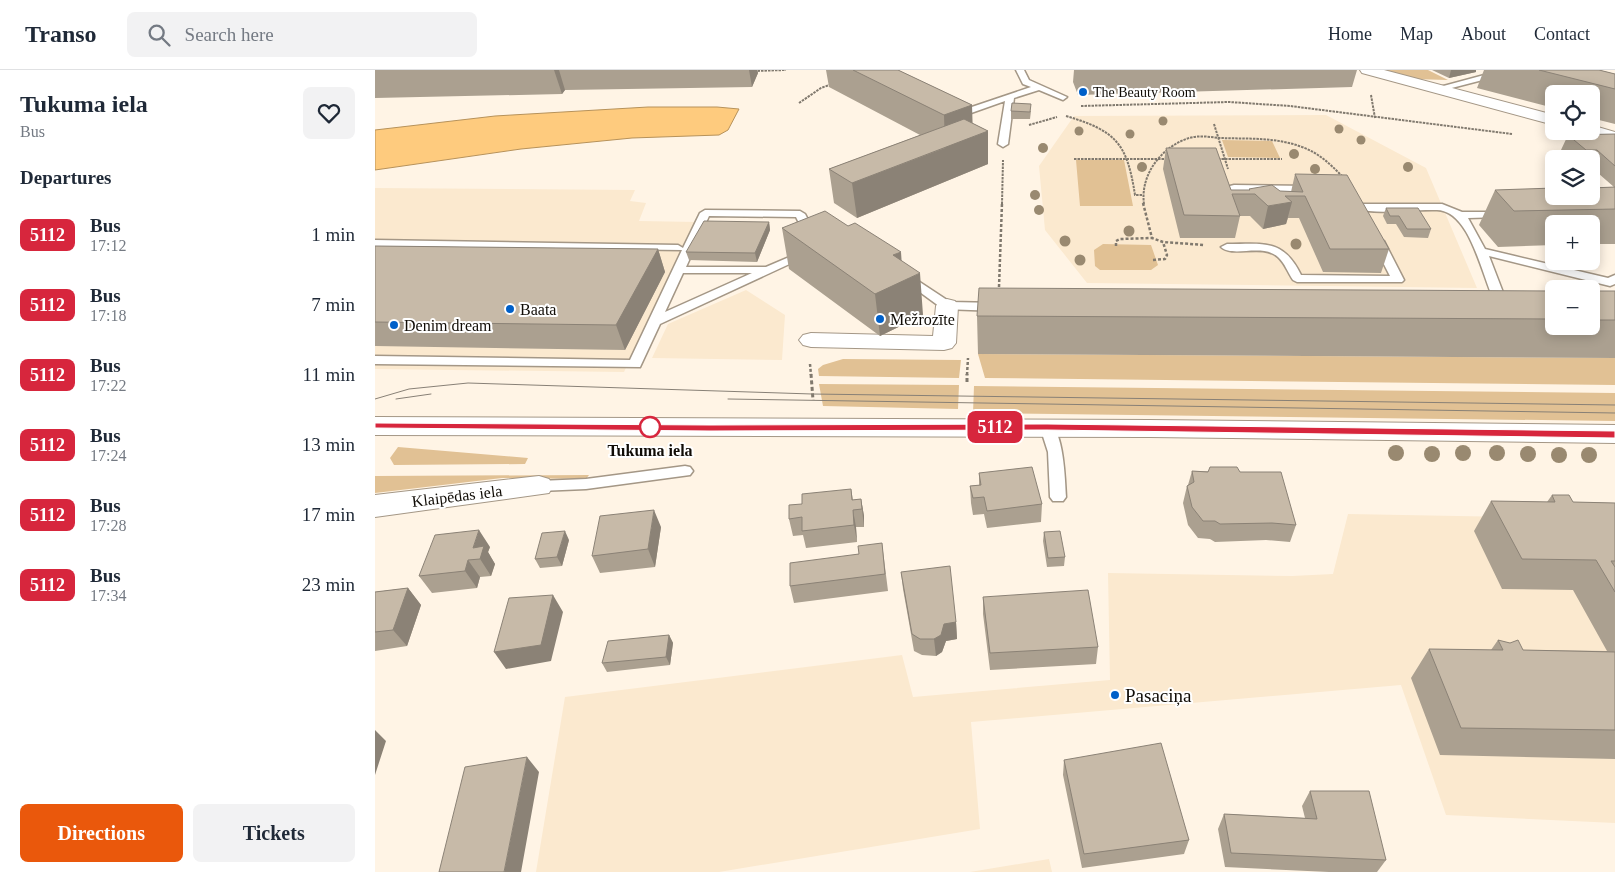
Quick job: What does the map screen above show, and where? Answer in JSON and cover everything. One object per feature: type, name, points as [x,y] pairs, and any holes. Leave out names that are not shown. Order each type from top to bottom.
[{"type":"main road","points":[[1367,70],[1545,117]]},
{"type":"main road","points":[[1600,133],[1615,137]]},
{"type":"main road","points":[[811,340],[944,343],[947,306]]},
{"type":"main road","points":[[375,426],[710,428],[1047,427],[1615,434]]},
{"type":"main road","name":"Klaipēdas iela","points":[[375,506],[539,486]]},
{"type":"lane","points":[[1019,70],[1026,82],[1063,97]]},
{"type":"lane","points":[[1440,88],[1495,72],[1510,70]]},
{"type":"lane","points":[[954,116],[1039,87]]},
{"type":"lane","points":[[1003,144],[1010,98]]},
{"type":"lane","points":[[1235,188],[1321,189]]},
{"type":"lane","points":[[1353,195],[1362,211],[1442,208],[1461,215],[1519,213]]},
{"type":"lane","points":[[375,360],[635,364],[705,213],[799,214],[817,249],[656,321]]},
{"type":"lane","points":[[1461,215],[1481,251],[1506,316]]},
{"type":"lane","points":[[1227,247],[1275,248],[1289,260],[1297,278],[1398,280],[1373,231]]},
{"type":"lane","points":[[375,243],[678,248]]},
{"type":"lane","points":[[1481,251],[1610,282],[1615,279]]},
{"type":"lane","points":[[894,268],[947,306],[1003,307]]},
{"type":"lane","points":[[678,270],[769,270]]},
{"type":"lane","points":[[1047,427],[1055,452],[1059,497]]},
{"type":"lane","points":[[539,486],[585,484],[685,471]]},
{"type":"path","points":[[747,71],[785,70]]},
{"type":"path","points":[[799,102],[821,88],[839,82]]},
{"type":"path","points":[[1079,106],[1229,102],[1281,105],[1517,135]]},
{"type":"path","points":[[1063,116],[1092,125],[1111,137],[1123,150],[1128,159],[1135,195],[1142,195]]},
{"type":"path","points":[[1214,124],[1235,188]]},
{"type":"path","points":[[1003,144],[1003,307]]},
{"type":"path","points":[[1074,159],[1177,159]]},
{"type":"path","points":[[1215,159],[1282,159]]},
{"type":"path","points":[[1116,246],[1116,241],[1120,239],[1152,238]]},
{"type":"path","points":[[1153,260],[1165,259],[1167,255],[1163,242]]},
{"type":"path","points":[[811,340],[810,380],[813,402]]},
{"type":"shaded area","points":[[1380,70],[1428,70],[1448,80],[1413,79]]},
{"type":"shaded area","points":[[648,107],[717,107],[739,109],[728,130],[719,135],[632,138],[521,149],[375,170],[375,130],[495,116]]},
{"type":"shaded area","points":[[1326,115],[1426,168],[1477,288],[1087,283],[1045,230],[1039,166],[1074,116]]},
{"type":"shaded area","points":[[1222,140],[1272,141],[1280,158],[1228,157]]},
{"type":"shaded area","points":[[1076,160],[1124,160],[1133,206],[1080,206]]},
{"type":"shaded area","points":[[375,188],[635,190],[630,201],[646,203],[639,221],[697,222],[624,372],[375,369]]},
{"type":"shaded area","points":[[1103,244],[1151,245],[1158,265],[1151,270],[1100,270],[1095,266],[1094,250]]},
{"type":"shaded area","points":[[746,290],[785,315],[782,360],[652,358],[668,324]]},
{"type":"shaded area","points":[[978,354],[1615,358],[1615,385],[985,378]]},
{"type":"shaded area","points":[[843,359],[961,360],[959,378],[819,376],[818,369],[823,365]]},
{"type":"shaded area","points":[[819,384],[959,385],[958,409],[823,406]]},
{"type":"shaded area","points":[[974,386],[1615,393],[1615,421],[973,413]]},
{"type":"shaded area","points":[[398,447],[528,458],[525,464],[394,465],[390,458]]},
{"type":"shaded area","points":[[589,475],[586,479],[502,478],[375,493],[375,476]]},
{"type":"shaded area","name":"Pasaciņa","points":[[1348,514],[1615,519],[1615,823],[1446,815],[1401,685],[971,722],[980,829],[719,872],[536,872],[565,697],[902,655],[913,697],[1110,680],[1108,573],[1292,576],[1333,574]]},
{"type":"shaded area","points":[[1049,859],[1052,872],[970,872]]},
{"type":"building","points":[[853,70],[898,70],[972,105],[944,115]]},
{"type":"building","points":[[1539,70],[1599,70],[1615,74],[1615,89]]},
{"type":"building","points":[[1012,103],[1031,104],[1030,112],[1011,111]]},
{"type":"building","points":[[964,119],[988,131],[852,183],[829,169]]},
{"type":"building","points":[[1600,134],[1615,134],[1615,166],[1600,153],[1600,150],[1586,150],[1574,140],[1600,140]]},
{"type":"building","points":[[1166,148],[1216,148],[1231,190],[1250,190],[1272,185],[1280,191],[1303,192],[1295,174],[1347,175],[1389,249],[1330,249],[1305,196],[1285,196],[1292,202],[1268,206],[1255,194],[1232,194],[1240,216],[1184,215]]},
{"type":"building","points":[[1615,187],[1615,209],[1514,211],[1495,190],[1545,188],[1545,205],[1600,205],[1600,188]]},
{"type":"building","points":[[1386,208],[1418,208],[1431,229],[1407,229],[1399,216],[1390,216]]},
{"type":"building","points":[[825,211],[848,226],[855,223],[901,252],[893,255],[920,273],[875,294],[782,228]]},
{"type":"building","points":[[704,221],[769,222],[755,253],[686,252]]},
{"type":"building","name":"Baata","points":[[375,246],[658,249],[616,325],[375,322]]},
{"type":"building","points":[[979,288],[1545,291],[1545,319],[977,316]]},
{"type":"building","points":[[1600,291],[1615,291],[1615,320],[1600,320]]},
{"type":"building","points":[[1032,467],[1042,504],[987,511],[984,497],[973,498],[970,486],[981,485],[979,473]]},
{"type":"building","points":[[1210,467],[1237,467],[1240,472],[1281,472],[1296,525],[1272,523],[1220,524],[1215,521],[1203,521],[1192,507],[1187,486],[1194,482],[1192,471],[1208,472]]},
{"type":"building","points":[[851,489],[852,500],[861,499],[862,509],[853,510],[854,525],[802,531],[802,517],[789,519],[789,505],[802,504],[802,494]]},
{"type":"building","points":[[1552,495],[1569,495],[1573,502],[1615,503],[1615,561],[1611,561],[1615,567],[1615,592],[1596,560],[1522,559],[1491,501],[1555,502]]},
{"type":"building","points":[[654,510],[648,549],[592,556],[600,516]]},
{"type":"building","points":[[479,530],[473,548],[484,546],[480,559],[468,560],[465,571],[419,576],[435,535]]},
{"type":"building","points":[[565,531],[557,557],[535,559],[542,533]]},
{"type":"building","points":[[1060,531],[1065,557],[1048,558],[1044,532]]},
{"type":"building","points":[[882,543],[885,574],[790,586],[790,563],[859,554],[858,546]]},
{"type":"building","points":[[950,566],[956,622],[944,624],[941,635],[934,639],[920,639],[912,634],[901,572]]},
{"type":"building","points":[[408,588],[393,630],[375,632],[375,592]]},
{"type":"building","points":[[1088,590],[1098,647],[990,653],[983,597]]},
{"type":"building","points":[[553,595],[541,645],[494,652],[509,598]]},
{"type":"building","points":[[669,635],[666,657],[602,663],[608,641]]},
{"type":"building","points":[[1498,640],[1510,643],[1518,640],[1523,650],[1615,652],[1615,730],[1461,728],[1429,649],[1503,650]]},
{"type":"building","points":[[1161,743],[1189,840],[1084,854],[1064,760]]},
{"type":"building","points":[[527,757],[504,872],[439,872],[465,767]]},
{"type":"building","points":[[1310,791],[1369,791],[1386,860],[1231,853],[1224,814],[1317,819]]},
{"type":"tram line","points":[[375,399],[409,389],[468,383],[812,394],[1615,405]]},
{"type":"tram line","points":[[396,399],[431,394]]},
{"type":"tram line","points":[[728,399],[1615,413]]},
{"type":"bus line","name":"5112","points":[[375,426],[710,428],[1047,427],[1615,434]]},
{"type":"place","name":"The Beauty Room","points":[[1083,92]]},
{"type":"place","name":"Baata","points":[[510,309]]},
{"type":"place","name":"Mežrozīte","points":[[880,319]]},
{"type":"place","name":"Denim dream","points":[[394,325]]},
{"type":"place","name":"Tukuma iela","points":[[650,427]]},
{"type":"place","name":"Pasaciņa","points":[[1115,695]]}]
